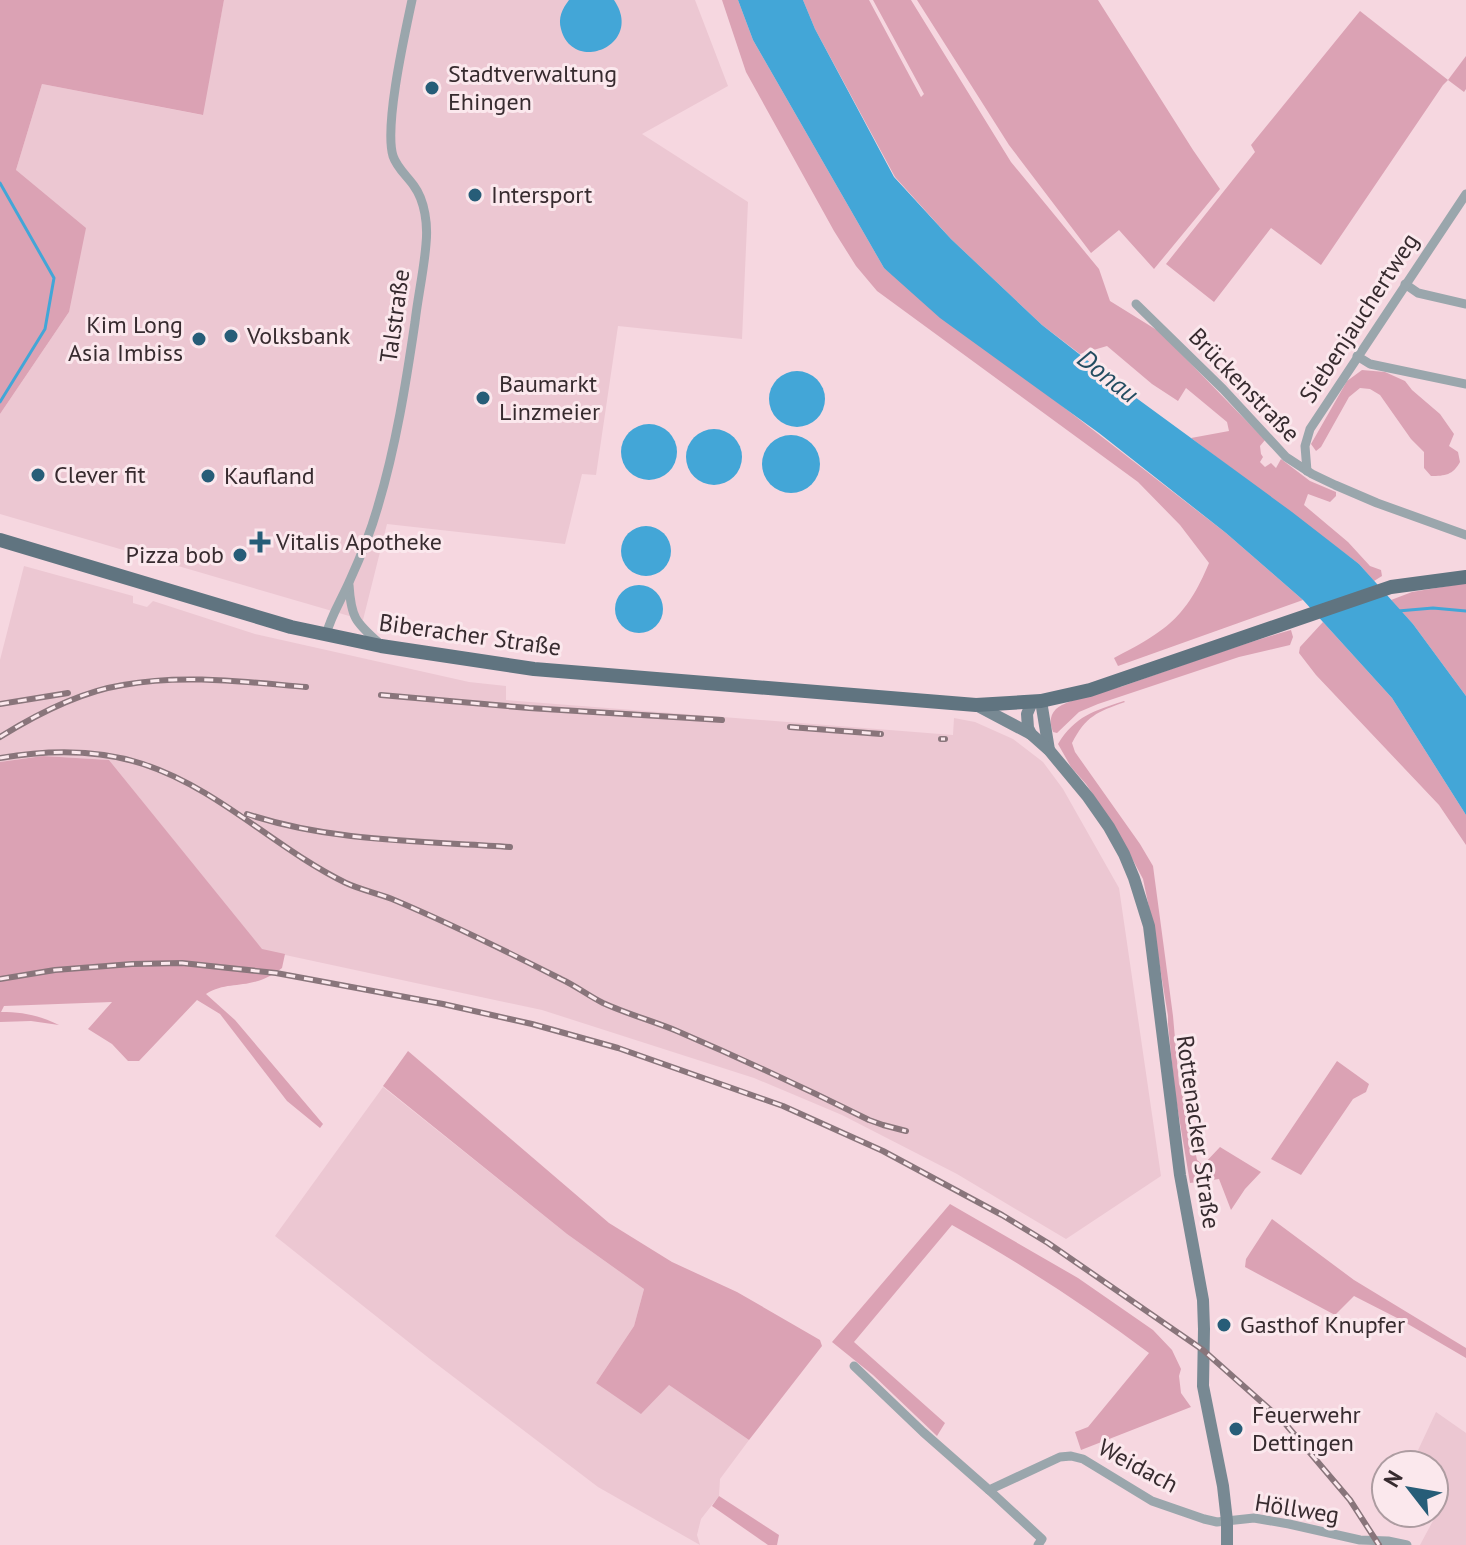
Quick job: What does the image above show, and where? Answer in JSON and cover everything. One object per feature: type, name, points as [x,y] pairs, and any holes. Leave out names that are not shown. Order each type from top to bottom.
[{"type":"main road","name":"Biberacher Straße","points":[[0,540],[228,609],[381,646],[543,670],[976,705],[1037,701],[1115,683],[1391,587],[1466,577]]},
{"type":"main road","points":[[1031,734],[1027,714],[1037,701]]},
{"type":"main road","points":[[1037,701],[1049,750]]},
{"type":"main road","name":"Rottenacker Straße","points":[[976,705],[1031,734],[1049,750],[1088,797],[1124,854],[1149,926],[1180,1175],[1203,1300],[1203,1386],[1223,1486],[1227,1545]]},
{"type":"street","name":"Talstraße","points":[[326,635],[331,616],[364,548],[379,506],[407,375],[427,241],[423,203],[393,155],[390,135],[412,0]]},
{"type":"street","name":"Siebenjauchertweg","points":[[1307,471],[1305,446],[1310,429],[1405,284],[1462,209],[1466,194]]},
{"type":"street","points":[[1405,284],[1418,293],[1466,304]]},
{"type":"street","name":"Brückenstraße","points":[[1136,304],[1223,389],[1286,457],[1307,471],[1377,503],[1466,535]]},
{"type":"street","points":[[1357,356],[1370,364],[1466,384]]},
{"type":"street","points":[[349,582],[351,609],[356,619],[381,646]]},
{"type":"street","points":[[854,1366],[1042,1539],[1038,1545]]},
{"type":"street","name":"Weidach","points":[[989,1490],[1060,1457],[1071,1456],[1083,1459],[1152,1501],[1204,1519],[1227,1521]]},
{"type":"street","name":"Höllweg","points":[[1227,1521],[1254,1518],[1361,1543],[1388,1541],[1407,1545]]},
{"type":"shaded area","points":[[0,0],[224,0],[203,115],[42,84],[16,170],[86,228],[69,312],[0,414]]},
{"type":"shaded area","points":[[224,0],[695,0],[728,86],[642,134],[748,202],[742,339],[618,326],[596,475],[582,474],[565,544],[387,524],[363,620],[0,514],[0,414],[69,312],[16,170],[42,84],[202,115]]},
{"type":"shaded area","points":[[722,0],[738,0],[753,40],[884,268],[1226,533],[1303,600],[1118,666],[1114,658],[1161,631],[1183,610],[1209,563],[1180,525],[1138,482],[877,291],[856,266],[834,231],[746,72]]},
{"type":"shaded area","points":[[803,0],[869,0],[921,97],[924,94],[873,0],[911,0],[1011,162],[1099,269],[1110,301],[1160,332],[1265,440],[1260,446],[1263,457],[1260,462],[1265,467],[1271,463],[1276,468],[1281,459],[1310,481],[1336,492],[1330,502],[1308,494],[1304,505],[1348,542],[1370,566],[1381,570],[1382,576],[1374,581],[1359,564],[1191,438],[1229,431],[1227,422],[1186,388],[1178,401],[1152,384],[1107,346],[1080,354],[1042,325],[951,239],[895,177],[815,29]]},
{"type":"shaded area","points":[[917,0],[1098,0],[1220,189],[1154,269],[1119,230],[1091,253],[1009,145]]},
{"type":"shaded area","points":[[1360,11],[1448,80],[1321,265],[1271,228],[1214,302],[1166,264],[1255,152],[1251,145]]},
{"type":"shaded area","points":[[1466,56],[1464,92],[1448,80]]},
{"type":"shaded area","points":[[1362,370],[1385,372],[1405,381],[1440,414],[1454,434],[1449,446],[1458,452],[1460,462],[1454,470],[1431,476],[1424,468],[1424,452],[1380,395],[1370,389],[1360,388],[1349,397],[1316,451],[1311,444],[1347,381]]},
{"type":"shaded area","points":[[24,566],[133,596],[133,603],[147,607],[153,601],[255,634],[469,682],[506,686],[506,700],[953,735],[954,718],[975,722],[1013,739],[1043,762],[1063,789],[1119,888],[1161,1176],[1066,1239],[957,1174],[842,1115],[754,1078],[542,1010],[262,950],[109,760],[43,756],[0,762],[0,660]]},
{"type":"shaded area","points":[[1466,583],[1466,696],[1413,624],[1391,600],[1412,592]]},
{"type":"shaded area","points":[[1323,622],[1392,698],[1466,815],[1466,845],[1439,805],[1316,675],[1299,653],[1300,647]]},
{"type":"shaded area","points":[[1291,630],[1293,637],[1290,645],[1239,657],[1098,704],[1079,712],[1057,733],[1053,732],[1052,714],[1070,701]]},
{"type":"shaded area","points":[[1124,701],[1093,716],[1072,743],[1075,752],[1153,866],[1179,1084],[1197,1160],[1203,1165],[1220,1147],[1261,1172],[1231,1210],[1219,1179],[1190,1183],[1175,1093],[1168,1016],[1143,879],[1117,830],[1058,744],[1078,721]]},
{"type":"shaded area","points":[[43,756],[109,760],[262,949],[285,954],[282,968],[267,977],[206,994],[235,1020],[323,1124],[320,1128],[287,1101],[220,1014],[197,1000],[139,1061],[128,1061],[112,1044],[88,1029],[112,1002],[4,1006],[1,1012],[30,1015],[59,1025],[31,1021],[0,1022],[0,762]]},
{"type":"shaded area","points":[[408,1051],[609,1223],[672,1262],[737,1292],[820,1340],[822,1346],[749,1440],[669,1385],[641,1414],[596,1383],[634,1326],[644,1289],[567,1234],[383,1086]]},
{"type":"shaded area","points":[[1337,1061],[1369,1084],[1366,1092],[1353,1099],[1301,1175],[1271,1159]]},
{"type":"shaded area","points":[[383,1087],[567,1234],[644,1289],[634,1326],[596,1383],[669,1385],[749,1440],[720,1479],[719,1496],[701,1519],[697,1535],[700,1545],[598,1487],[275,1236]]},
{"type":"shaded area","points":[[950,1204],[1078,1278],[1153,1330],[1172,1350],[1181,1369],[1181,1393],[1191,1407],[1081,1450],[1075,1432],[1088,1427],[1149,1353],[1003,1254],[952,1225],[854,1342],[945,1423],[937,1436],[873,1375],[832,1342]]},
{"type":"shaded area","points":[[1272,1219],[1354,1280],[1466,1348],[1466,1358],[1354,1296],[1335,1315],[1245,1267],[1246,1259]]},
{"type":"shaded area","points":[[1436,1412],[1466,1433],[1466,1545],[1420,1545],[1429,1529],[1450,1529],[1450,1449],[1419,1449]]},
{"type":"shaded area","points":[[719,1496],[779,1535],[777,1545],[768,1545],[712,1506]]},
{"type":"water","points":[[569,0],[614,0],[621,16],[620,30],[614,41],[604,49],[591,52],[579,50],[568,43],[560,21]]},
{"type":"water","points":[[738,0],[803,0],[815,29],[894,177],[951,239],[1042,325],[1359,564],[1413,624],[1466,696],[1466,815],[1392,698],[1303,600],[1226,533],[1099,433],[940,318],[884,268],[753,40]]},
{"type":"water","points":[[797,371],[817,379],[825,399],[817,419],[797,427],[777,419],[769,399],[777,379]]},
{"type":"water","points":[[649,424],[669,432],[677,452],[669,472],[649,480],[629,472],[621,452],[629,432]]},
{"type":"water","points":[[714,429],[734,437],[742,457],[734,477],[714,485],[694,477],[686,457],[694,437]]},
{"type":"water","points":[[791,435],[812,443],[820,464],[812,485],[791,493],[770,485],[762,464],[770,443]]},
{"type":"water","points":[[646,526],[664,533],[671,551],[664,569],[646,576],[628,569],[621,551],[628,533]]},
{"type":"water","points":[[639,585],[656,592],[663,609],[656,626],[639,633],[622,626],[615,609],[622,592]]},
{"type":"waterway","points":[[0,183],[54,278],[45,329],[0,402]]},
{"type":"waterway","points":[[1398,611],[1433,608],[1466,611]]},
{"type":"railway","points":[[0,737],[59,705],[123,685],[191,679],[306,687]]},
{"type":"railway","points":[[0,704],[68,693]]},
{"type":"railway","points":[[381,695],[722,720]]},
{"type":"railway","points":[[790,727],[881,734]]},
{"type":"railway","points":[[0,758],[36,753],[90,753],[126,759],[171,775],[197,788],[295,854],[346,883],[456,927],[621,1011],[668,1027],[869,1120],[906,1131]]},
{"type":"railway","points":[[247,814],[344,835],[510,847]]},
{"type":"railway","points":[[0,979],[55,970],[132,964],[182,963],[276,973],[532,1024],[618,1048],[783,1106],[883,1151],[1002,1215],[1048,1243],[1203,1350],[1283,1421],[1350,1500],[1379,1545]]},
{"type":"place","name":"Stadtverwaltung Ehingen","points":[[432,88]]},
{"type":"place","name":"Intersport","points":[[475,195]]},
{"type":"place","name":"Volksbank","points":[[231,336]]},
{"type":"place","name":"Kim Long Asia Imbiss","points":[[199,339]]},
{"type":"place","name":"Baumarkt Linzmeier","points":[[483,398]]},
{"type":"place","name":"Clever fit","points":[[38,475]]},
{"type":"place","name":"Kaufland","points":[[208,476]]},
{"type":"place","name":"Vitalis Apotheke","points":[[260,542]]},
{"type":"place","name":"Pizza bob","points":[[240,555]]},
{"type":"place","name":"Gasthof Knupfer","points":[[1224,1325]]},
{"type":"place","name":"Feuerwehr Dettingen","points":[[1236,1429]]},
{"type":"water label","name":"Donau","points":[[1108,376]]}]
